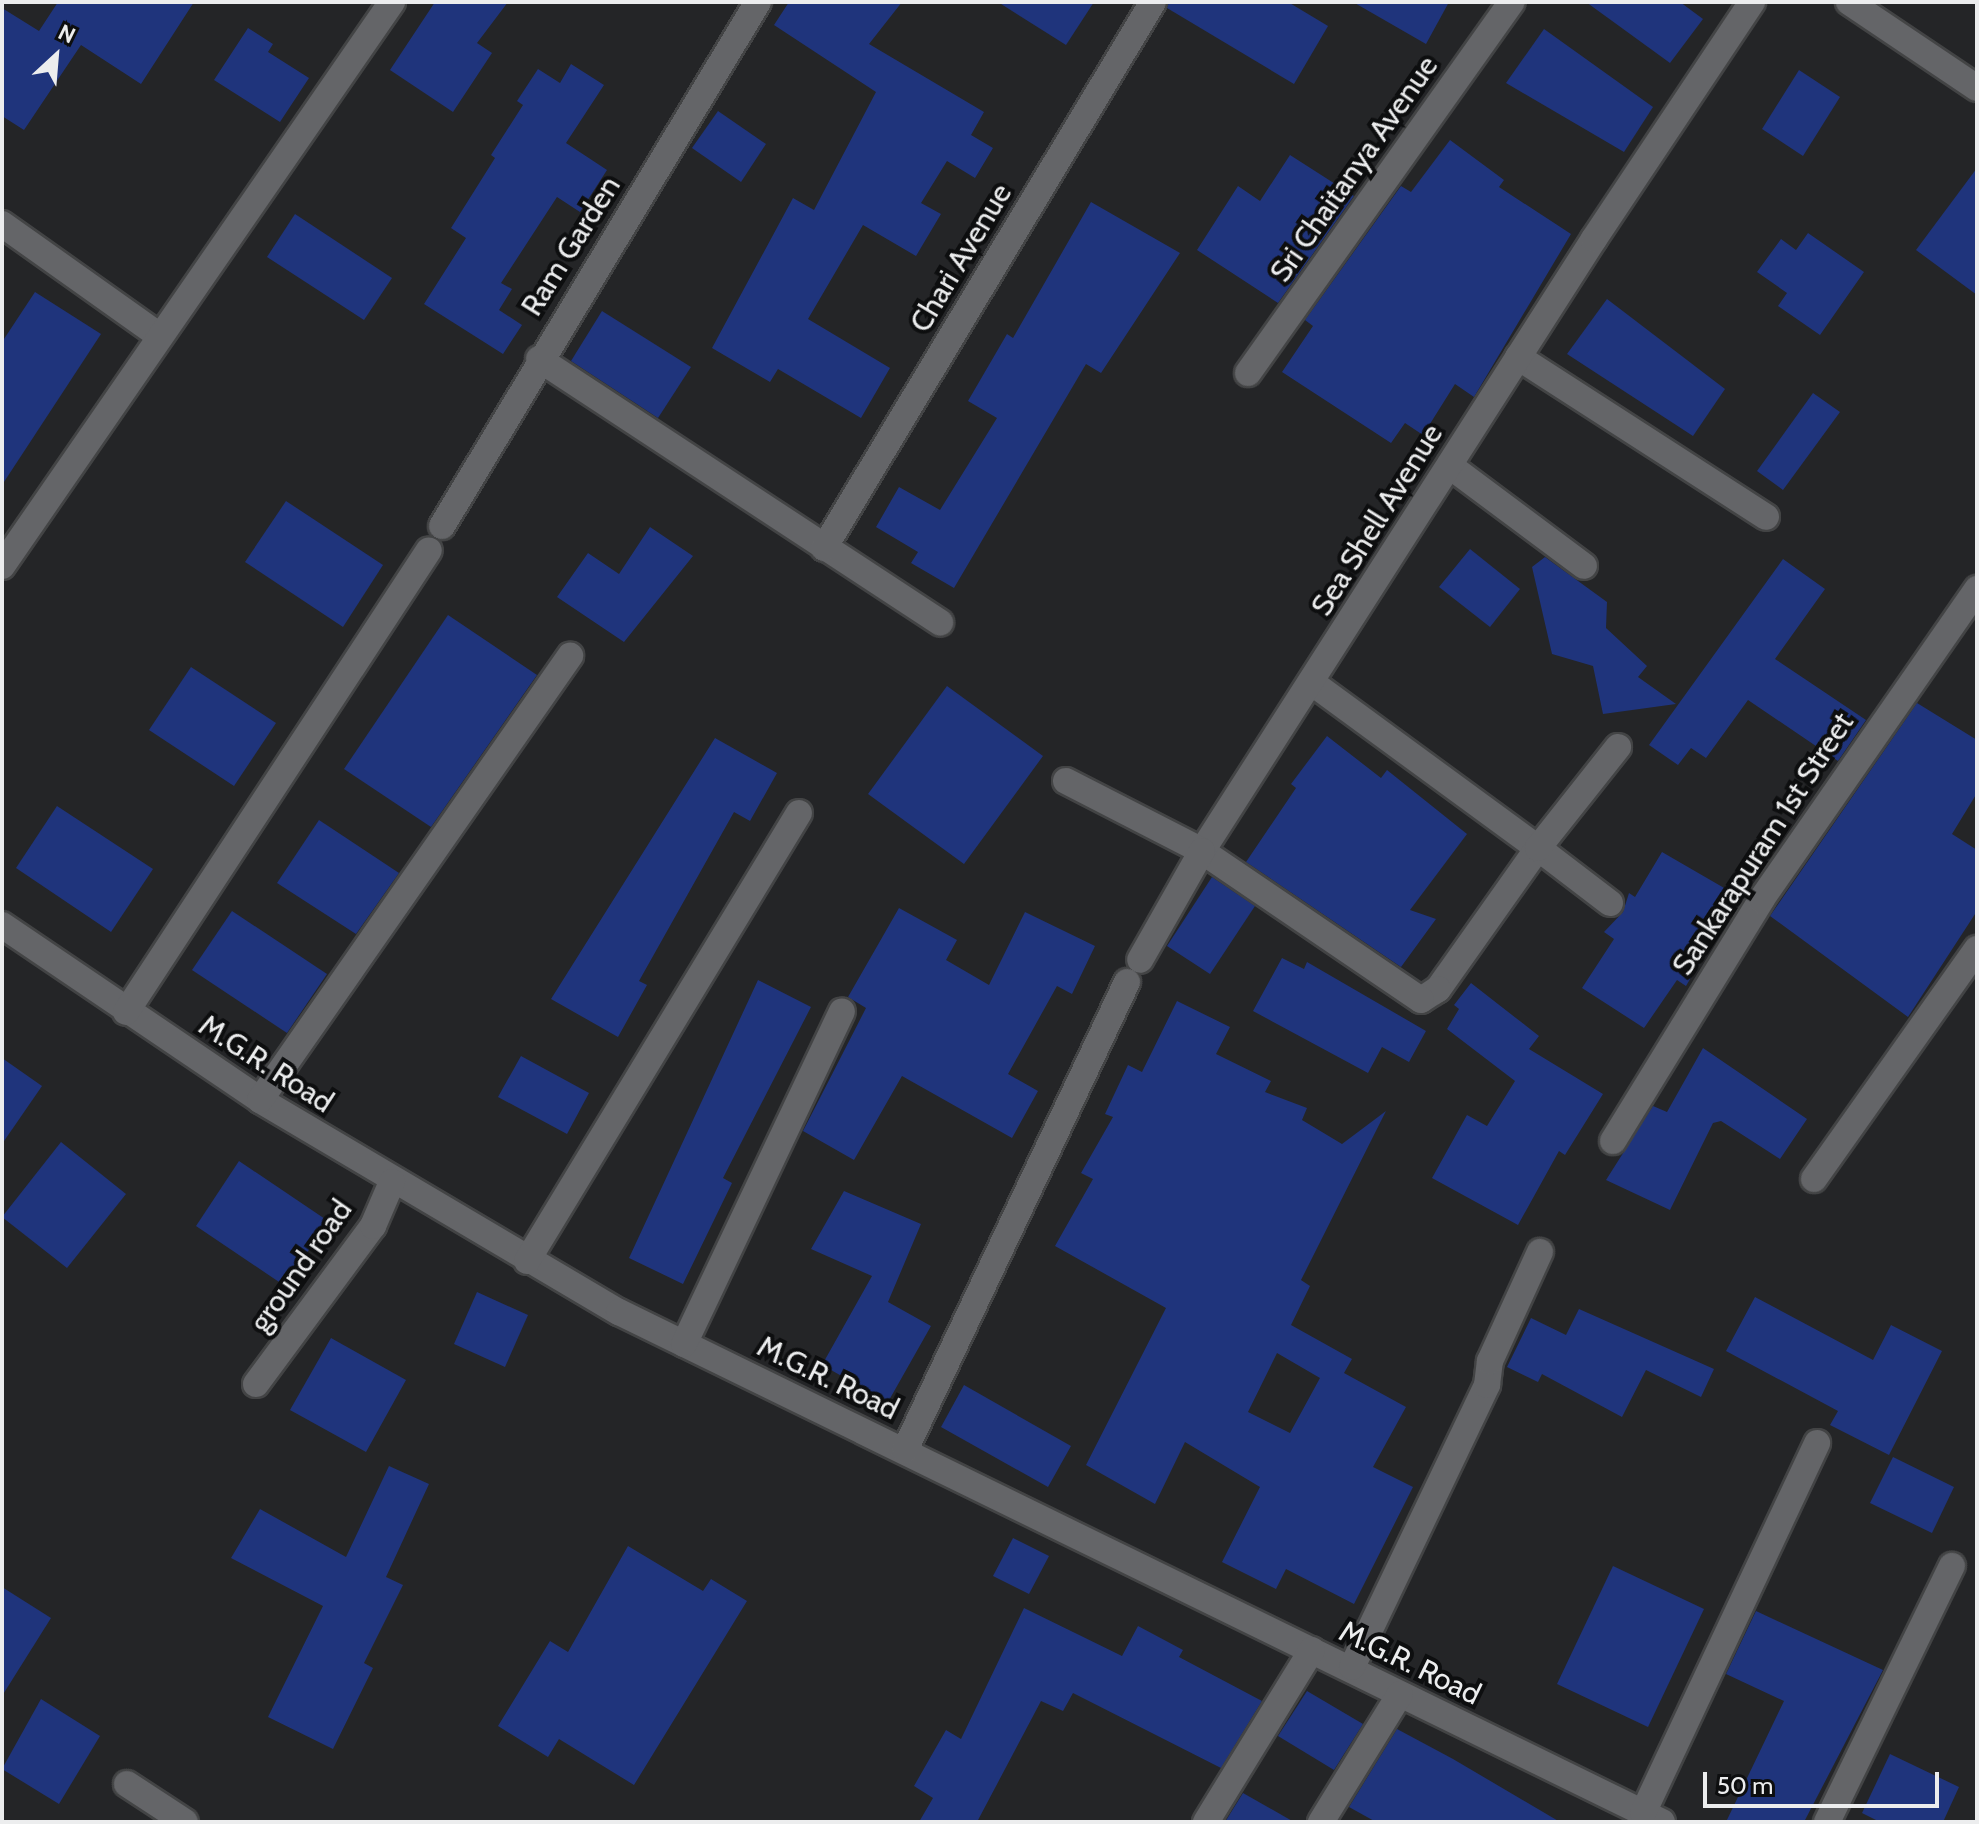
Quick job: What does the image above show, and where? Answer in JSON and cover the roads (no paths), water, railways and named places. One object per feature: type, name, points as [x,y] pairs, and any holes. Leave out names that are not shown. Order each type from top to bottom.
[{"type":"street","points":[[2,566],[158,335],[308,126],[392,2]]},
{"type":"street","name":"Ram Garden","points":[[442,526],[539,359],[758,2]]},
{"type":"street","name":"Chari Avenue","points":[[824,548],[1153,2]]},
{"type":"street","name":"Sri Chaitanya Avenue","points":[[1248,373],[1512,2]]},
{"type":"street","name":"Sea Shell Avenue","points":[[905,1450],[1134,971],[1202,851],[1518,357],[1752,2]]},
{"type":"street","points":[[1849,2],[1977,88]]},
{"type":"street","points":[[2,224],[158,335]]},
{"type":"street","points":[[1518,357],[1766,517]]},
{"type":"street","points":[[539,359],[940,622]]},
{"type":"street","points":[[1450,466],[1584,566]]},
{"type":"street","points":[[126,1012],[429,550]]},
{"type":"street","name":"Sankarapuram 1st Street","points":[[1613,1141],[1786,862],[1977,589]]},
{"type":"street","points":[[260,1100],[570,656]]},
{"type":"street","points":[[1311,682],[1610,903]]},
{"type":"street","points":[[1066,781],[1202,851],[1421,1000],[1438,989],[1538,848],[1618,747]]},
{"type":"street","points":[[527,1261],[799,813]]},
{"type":"street","name":"M.G.R. Road","points":[[2,925],[260,1100],[527,1261],[684,1344],[1352,1667],[1400,1694],[1653,1818]]},
{"type":"street","points":[[1814,1179],[1977,949]]},
{"type":"street","points":[[684,1344],[842,1012]]},
{"type":"street","name":"ground road","points":[[256,1384],[373,1226],[392,1182]]},
{"type":"street","points":[[1352,1667],[1487,1385],[1490,1361],[1540,1252]]},
{"type":"street","points":[[1653,1818],[1817,1443]]},
{"type":"street","points":[[1827,1822],[1952,1566]]},
{"type":"street","points":[[1206,1822],[1312,1650]]},
{"type":"street","points":[[1321,1822],[1400,1694]]},
{"type":"street","points":[[127,1784],[185,1822]]}]
